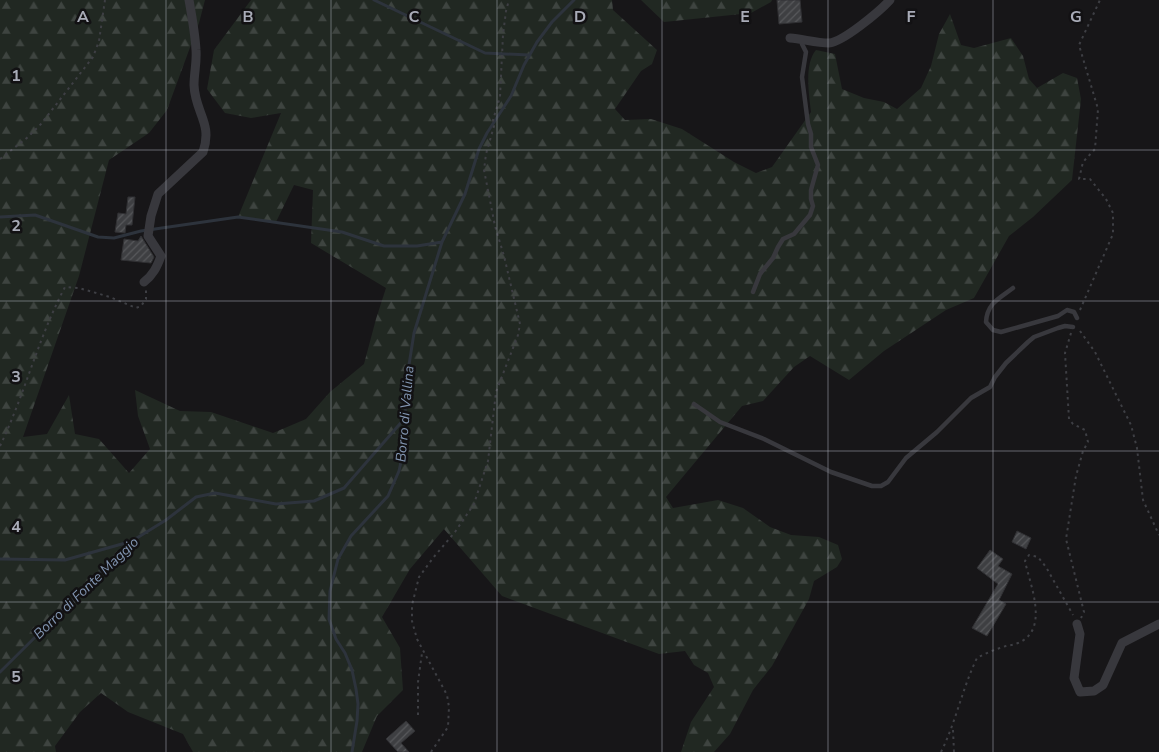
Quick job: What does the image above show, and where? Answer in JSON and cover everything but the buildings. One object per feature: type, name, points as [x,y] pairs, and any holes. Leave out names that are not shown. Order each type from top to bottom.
[{"type":"street","points":[[144,282],[151,276],[161,256],[148,236],[151,216],[158,194],[203,152],[206,143],[207,131],[196,99],[194,85],[196,51],[189,0]]},
{"type":"street","points":[[790,38],[832,43],[874,15],[890,0]]},
{"type":"street","points":[[1077,624],[1080,634],[1074,678],[1080,692],[1094,690],[1103,685],[1122,643],[1159,624]]},
{"type":"lane","points":[[753,292],[760,274],[773,258],[778,247],[784,239],[794,234],[810,215],[813,206],[811,199],[812,190],[818,165],[811,147],[811,134],[802,77],[806,52],[802,44],[804,39]]},
{"type":"lane","points":[[1013,288],[998,297],[987,314],[986,322],[993,330],[1001,332],[1058,316],[1067,310],[1074,312],[1077,318]]},
{"type":"lane","points":[[694,404],[720,422],[764,439],[831,472],[872,486],[881,486],[888,482],[906,458],[937,432],[971,398],[990,387],[1006,363],[1034,337],[1065,326],[1073,327]]},
{"type":"path","points":[[0,159],[42,124],[93,58],[99,41],[105,0]]},
{"type":"path","points":[[431,752],[448,728],[450,708],[447,695],[417,639],[412,620],[412,605],[419,577],[455,532],[474,504],[488,461],[496,392],[518,335],[520,324],[495,226],[484,170],[486,154],[494,126],[493,120],[500,96],[502,41],[506,10],[510,0]]},
{"type":"path","points":[[1077,318],[1113,234],[1113,213],[1106,198],[1090,179],[1079,179],[1083,162],[1095,149],[1098,109],[1079,46],[1100,0]]},
{"type":"path","points":[[0,446],[11,422],[39,346],[65,287],[79,288],[110,297],[136,308],[142,306],[146,299],[147,291],[144,282]]},
{"type":"path","points":[[1077,624],[1084,612],[1066,539],[1076,476],[1082,451],[1088,442],[1085,430],[1073,424],[1069,419],[1065,353],[1073,327],[1080,331],[1091,344],[1131,425],[1137,448],[1143,500],[1159,535]]},
{"type":"path","points":[[941,752],[953,727],[957,709],[977,658],[996,649],[1017,644],[1027,639],[1032,633],[1036,603],[1025,561],[1029,555],[1038,557],[1046,567],[1077,624]]},
{"type":"path","points":[[418,715],[418,682],[422,651]]},
{"type":"path","points":[[953,727],[954,752]]},
{"type":"green space","points":[[0,0],[205,0],[199,23],[167,110],[149,133],[109,160],[79,276],[23,437],[47,434],[69,395],[75,434],[99,439],[129,473],[150,449],[138,416],[135,390],[180,411],[211,412],[273,433],[306,419],[330,392],[364,364],[386,288],[311,243],[313,190],[294,185],[276,222],[238,217],[281,113],[251,118],[225,113],[207,89],[214,50],[251,0],[612,0],[613,10],[657,50],[652,64],[641,71],[615,109],[625,120],[651,119],[682,129],[734,162],[756,173],[772,167],[811,112],[809,71],[812,56],[816,50],[835,54],[842,89],[864,98],[884,102],[897,109],[921,88],[931,66],[939,34],[950,14],[961,45],[974,48],[1011,38],[1023,56],[1029,79],[1037,88],[1063,73],[1077,78],[1081,99],[1072,180],[1033,217],[1009,236],[974,298],[946,310],[884,351],[849,380],[810,356],[794,367],[763,401],[742,406],[666,497],[673,508],[718,500],[743,508],[770,527],[791,535],[819,537],[838,545],[842,559],[837,567],[814,581],[809,599],[772,666],[753,690],[730,734],[714,752],[681,752],[691,722],[714,687],[708,673],[694,665],[685,651],[659,654],[502,596],[444,529],[410,569],[382,617],[400,648],[403,690],[377,716],[362,752],[193,752],[183,734],[128,712],[101,693],[80,712],[55,746],[56,752],[0,752]]},
{"type":"green space","points":[[641,0],[772,0],[751,13],[664,22]]},
{"type":"waterway","points":[[374,0],[485,53],[529,55]]},
{"type":"waterway","name":"Borro di Vallina","points":[[352,752],[357,721],[358,704],[356,689],[352,670],[345,653],[336,639],[329,619],[330,591],[338,559],[351,536],[388,496],[399,471],[404,448],[406,384],[414,333],[442,242],[465,194],[479,149],[511,96],[524,65],[537,42],[552,22],[574,0]]},
{"type":"waterway","points":[[0,217],[35,215],[98,237],[114,238],[141,231],[238,217],[342,232],[384,246],[417,246],[442,242]]},
{"type":"waterway","name":"Borro di Fonte Maggio","points":[[0,672],[132,541],[166,520],[196,497],[215,493],[276,504],[314,501],[344,488],[405,418]]},
{"type":"waterway","points":[[0,559],[65,560],[129,542]]}]
